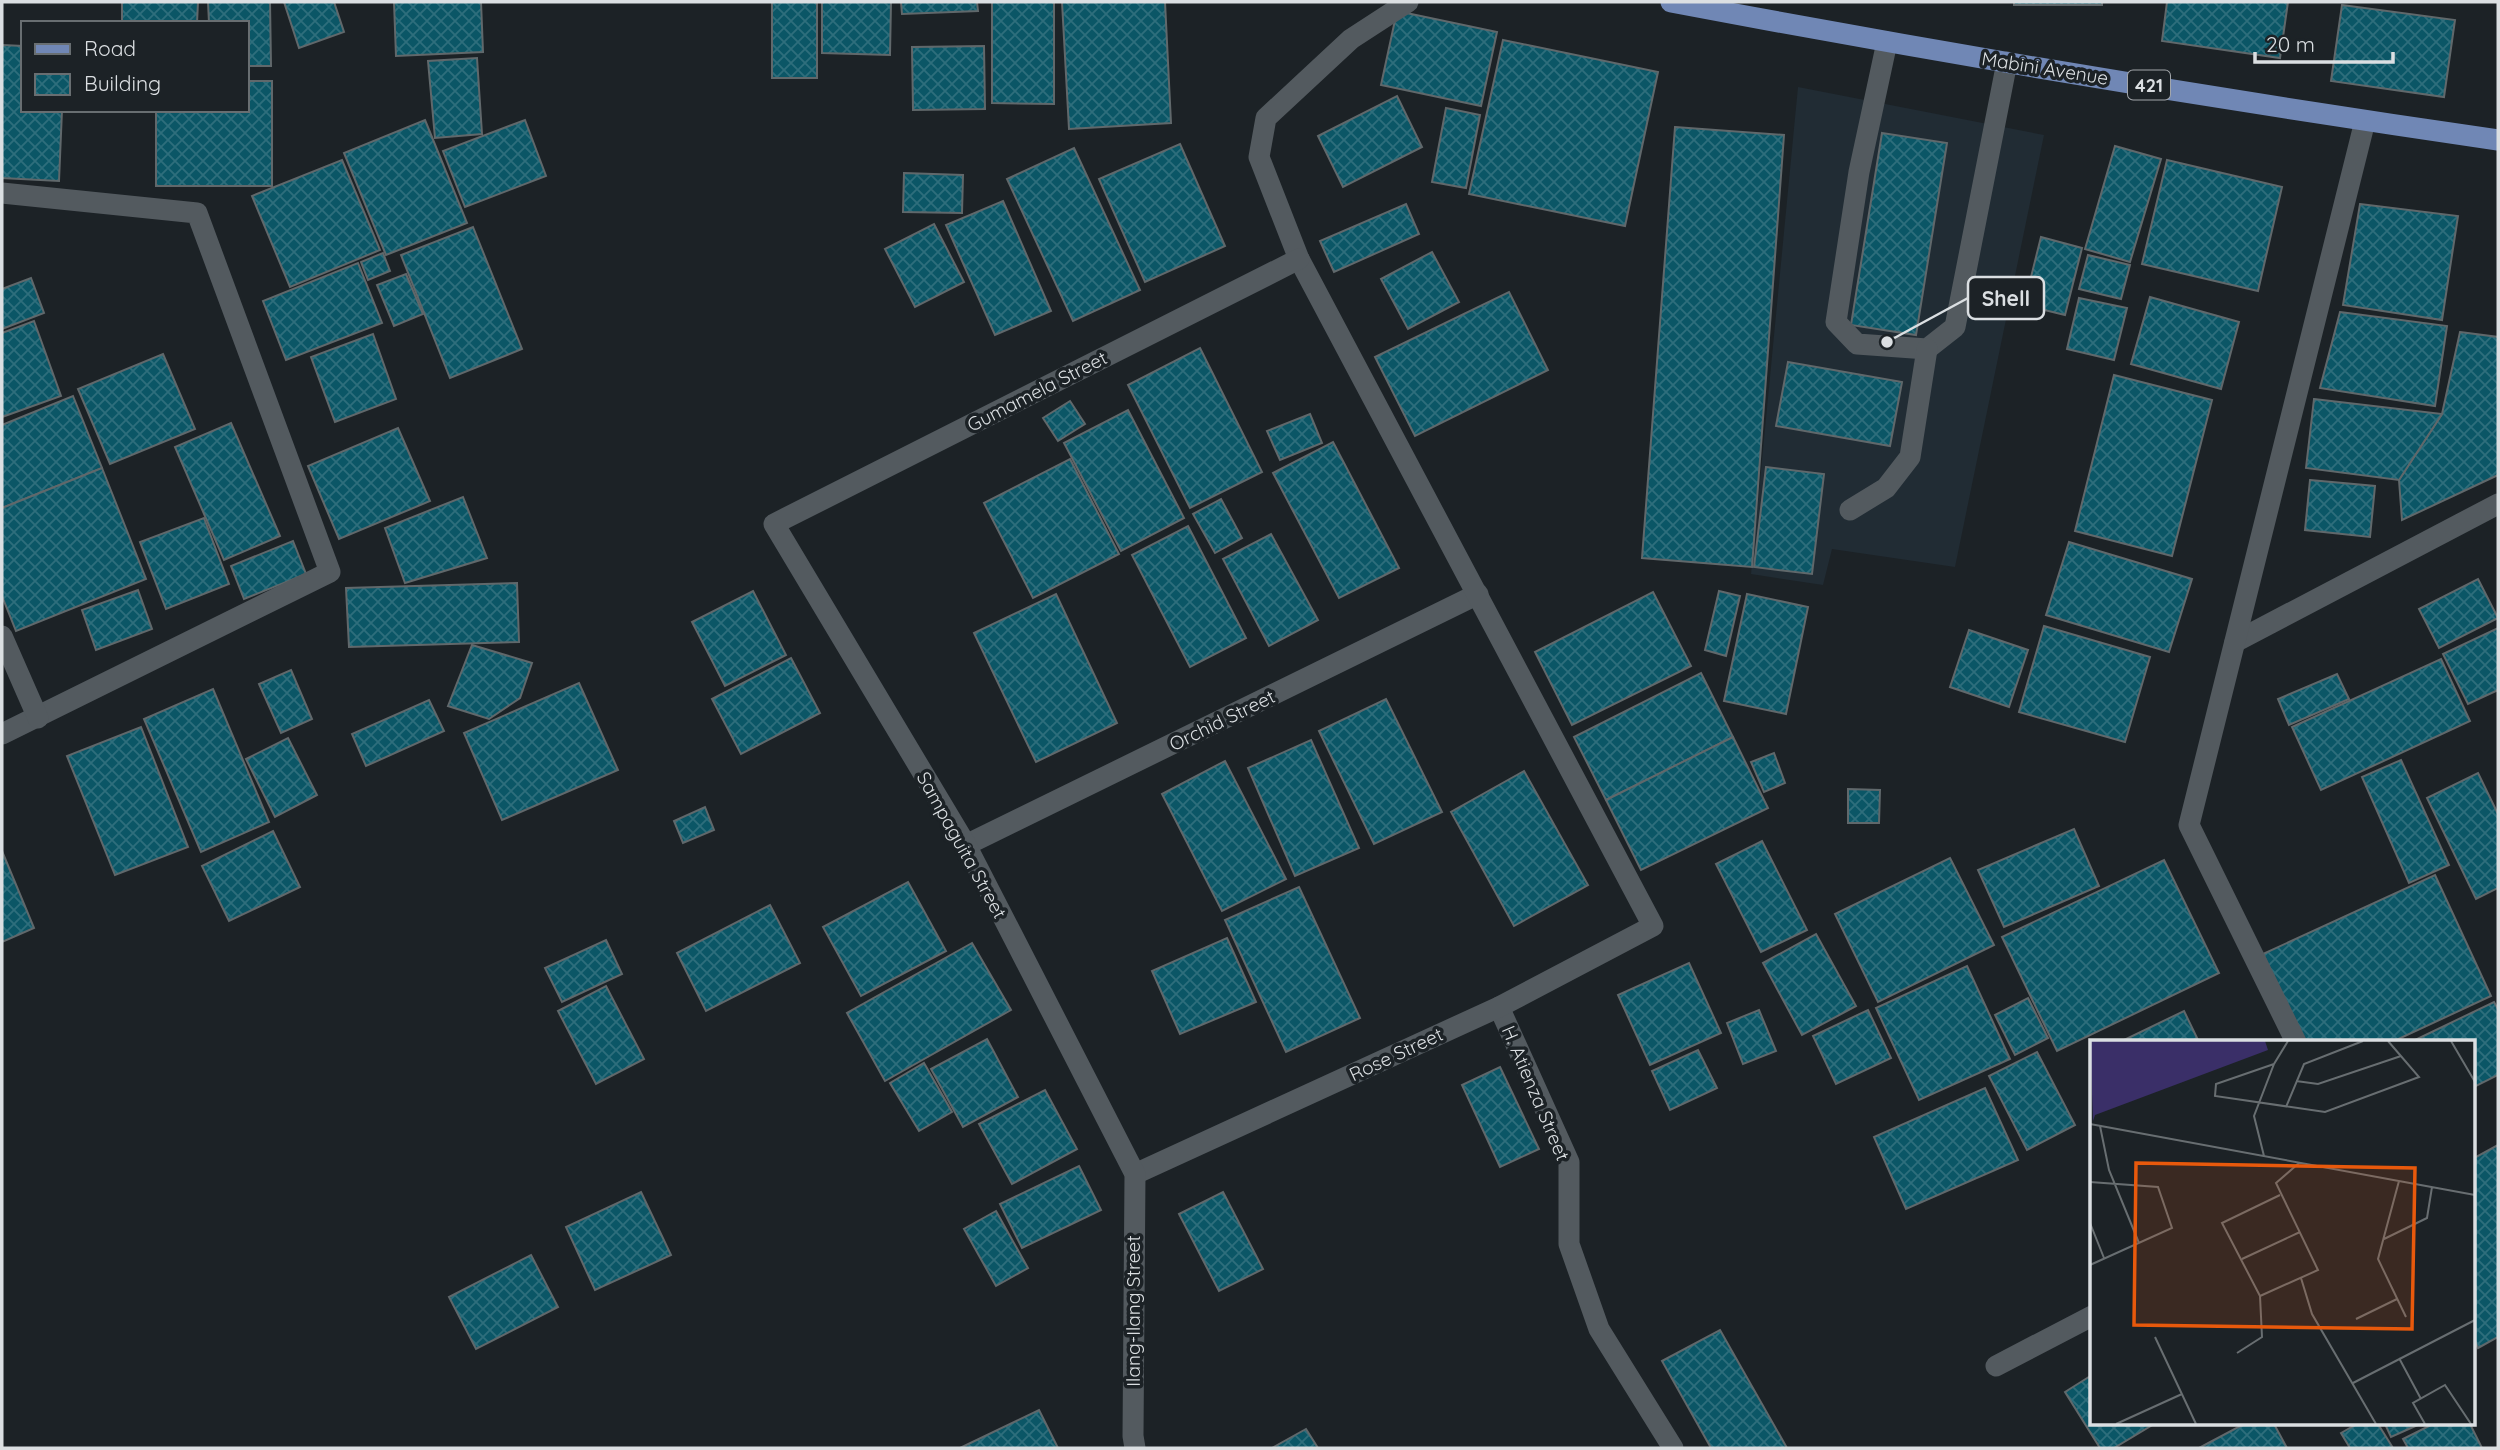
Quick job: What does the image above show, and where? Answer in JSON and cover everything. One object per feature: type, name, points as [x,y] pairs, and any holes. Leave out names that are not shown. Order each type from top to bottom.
[{"type":"main road","name":"Mabini Avenue","points":[[1671,2],[1887,42],[2365,121],[2498,140]]},
{"type":"street","points":[[1408,2],[1351,39],[1266,118],[1259,157],[1299,258],[1478,594]]},
{"type":"street","points":[[1887,42],[1859,172],[1836,322],[1857,344],[1927,349],[1955,327],[2007,62]]},
{"type":"street","points":[[2295,1040],[2189,825],[2365,121]]},
{"type":"street","points":[[2,193],[198,214],[330,572],[2,734]]},
{"type":"street","name":"Gumamela Street","points":[[774,524],[1299,258]]},
{"type":"street","points":[[1850,510],[1886,488],[1910,457],[1927,349]]},
{"type":"street","points":[[2235,642],[2498,504]]},
{"type":"street","name":"Sampaguita Street","points":[[774,524],[966,845],[1135,1174]]},
{"type":"street","name":"Orchid Street","points":[[966,845],[1478,594]]},
{"type":"street","name":"Rose Street","points":[[1135,1174],[1499,1007],[1653,926],[1478,594]]},
{"type":"street","points":[[2,636],[38,718]]},
{"type":"street","name":"H. Atienza Street","points":[[1499,1007],[1569,1162],[1569,1244],[1599,1329],[1673,1448]]},
{"type":"street","name":"Ilang-Ilang Street","points":[[1135,1174],[1135,1448]]},
{"type":"street","points":[[1996,1366],[2090,1317]]},
{"type":"shaded area","points":[[1798,87],[2044,135],[1955,567],[1832,549],[1823,585],[1751,574]]},
{"type":"building","points":[[122,2],[198,2],[197,21],[122,21]]},
{"type":"building","points":[[208,2],[270,2],[271,66],[248,66],[248,21],[209,21]]},
{"type":"building","points":[[284,2],[334,2],[344,32],[299,48]]},
{"type":"building","points":[[394,2],[481,2],[483,52],[396,56]]},
{"type":"building","points":[[772,2],[817,2],[817,78],[772,78]]},
{"type":"building","points":[[822,2],[891,2],[890,55],[822,53]]},
{"type":"building","points":[[901,2],[977,2],[978,11],[902,14]]},
{"type":"building","points":[[992,2],[1054,2],[1054,104],[992,103]]},
{"type":"building","points":[[1062,2],[1165,2],[1171,123],[1069,129]]},
{"type":"building","points":[[2014,2],[2102,2],[2102,5],[2014,5]]},
{"type":"building","points":[[2167,2],[2288,2],[2280,58],[2162,41]]},
{"type":"building","points":[[2342,5],[2455,20],[2444,97],[2331,81]]},
{"type":"building","points":[[1397,11],[1497,32],[1481,106],[1381,85]]},
{"type":"building","points":[[1503,40],[1658,72],[1625,226],[1469,194]]},
{"type":"building","points":[[2,45],[21,46],[21,112],[62,112],[59,181],[2,178]]},
{"type":"building","points":[[984,46],[985,109],[913,110],[912,47]]},
{"type":"building","points":[[477,58],[482,134],[435,138],[428,61]]},
{"type":"building","points":[[248,81],[272,81],[272,186],[156,186],[156,112],[248,112]]},
{"type":"building","points":[[1397,96],[1422,147],[1343,187],[1318,136]]},
{"type":"building","points":[[1446,108],[1480,115],[1466,188],[1432,182]]},
{"type":"building","points":[[425,120],[467,223],[386,255],[344,153]]},
{"type":"building","points":[[525,120],[546,176],[465,207],[443,151]]},
{"type":"building","points":[[1675,127],[1784,135],[1752,567],[1642,558]]},
{"type":"building","points":[[1882,133],[1947,143],[1916,335],[1851,325]]},
{"type":"building","points":[[1180,144],[1225,246],[1145,282],[1099,179]]},
{"type":"building","points":[[2115,146],[2161,159],[2130,262],[2085,249]]},
{"type":"building","points":[[1074,148],[1140,290],[1073,321],[1007,179]]},
{"type":"building","points":[[342,160],[380,250],[290,287],[252,196]]},
{"type":"building","points":[[2167,160],[2282,187],[2258,291],[2142,264]]},
{"type":"building","points":[[904,173],[963,175],[962,213],[903,212]]},
{"type":"building","points":[[1003,201],[1051,311],[995,335],[946,225]]},
{"type":"building","points":[[1406,204],[1419,234],[1334,272],[1320,241]]},
{"type":"building","points":[[2360,204],[2458,216],[2442,320],[2343,305]]},
{"type":"building","points":[[934,224],[964,282],[915,307],[885,249]]},
{"type":"building","points":[[473,227],[522,349],[450,378],[401,255]]},
{"type":"building","points":[[2041,237],[2082,248],[2065,315],[2024,305]]},
{"type":"building","points":[[1432,252],[1459,302],[1408,329],[1381,279]]},
{"type":"building","points":[[383,253],[390,271],[368,280],[361,262]]},
{"type":"building","points":[[2088,255],[2130,265],[2121,299],[2079,289]]},
{"type":"building","points":[[358,263],[382,323],[286,360],[263,301]]},
{"type":"building","points":[[406,274],[423,314],[394,326],[377,285]]},
{"type":"building","points":[[31,278],[44,313],[2,329],[2,289]]},
{"type":"building","points":[[1509,292],[1548,370],[1415,436],[1375,357]]},
{"type":"building","points":[[2150,297],[2239,322],[2221,389],[2131,364]]},
{"type":"building","points":[[2079,298],[2127,308],[2114,360],[2067,349]]},
{"type":"building","points":[[2340,312],[2447,326],[2435,406],[2320,388]]},
{"type":"building","points":[[34,321],[61,396],[2,417],[2,333]]},
{"type":"building","points":[[2460,332],[2498,337],[2498,475],[2402,520],[2399,480],[2442,414]]},
{"type":"building","points":[[373,334],[396,399],[335,422],[311,357]]},
{"type":"building","points":[[1200,348],[1262,472],[1190,508],[1128,385]]},
{"type":"building","points":[[163,354],[195,429],[110,464],[78,389]]},
{"type":"building","points":[[1788,362],[1902,382],[1890,446],[1776,426]]},
{"type":"building","points":[[2114,375],[2212,400],[2172,556],[2075,531]]},
{"type":"building","points":[[73,396],[102,468],[2,508],[2,425]]},
{"type":"building","points":[[2314,399],[2442,414],[2399,480],[2306,468]]},
{"type":"building","points":[[1070,401],[1085,424],[1058,441],[1043,418]]},
{"type":"building","points":[[1128,410],[1184,518],[1121,551],[1064,443]]},
{"type":"building","points":[[1310,414],[1322,443],[1280,460],[1267,431]]},
{"type":"building","points":[[231,423],[280,536],[224,560],[175,447]]},
{"type":"building","points":[[398,428],[430,501],[339,539],[308,466]]},
{"type":"building","points":[[1333,442],[1399,568],[1339,598],[1273,473]]},
{"type":"building","points":[[1070,459],[1119,554],[1033,598],[984,503]]},
{"type":"building","points":[[1766,467],[1824,474],[1812,574],[1754,567]]},
{"type":"building","points":[[102,468],[146,579],[16,631],[2,596],[2,508]]},
{"type":"building","points":[[2310,480],[2375,486],[2370,537],[2305,530]]},
{"type":"building","points":[[463,497],[487,558],[405,583],[385,528]]},
{"type":"building","points":[[1221,499],[1242,538],[1215,553],[1193,514]]},
{"type":"building","points":[[204,518],[229,584],[166,609],[140,542]]},
{"type":"building","points":[[1188,526],[1246,638],[1190,667],[1132,555]]},
{"type":"building","points":[[1271,534],[1318,620],[1269,646],[1223,559]]},
{"type":"building","points":[[293,541],[306,574],[244,599],[231,566]]},
{"type":"building","points":[[2069,542],[2192,579],[2169,652],[2046,615]]},
{"type":"building","points":[[2478,579],[2498,618],[2439,648],[2419,609]]},
{"type":"building","points":[[517,583],[519,642],[349,647],[346,588]]},
{"type":"building","points":[[138,590],[152,629],[96,650],[82,610]]},
{"type":"building","points":[[753,591],[786,655],[725,686],[692,622]]},
{"type":"building","points":[[1719,591],[1740,596],[1726,656],[1705,650]]},
{"type":"building","points":[[1653,592],[1691,666],[1572,725],[1535,652]]},
{"type":"building","points":[[1056,594],[1117,723],[1036,762],[974,633]]},
{"type":"building","points":[[1747,594],[1808,607],[1786,714],[1724,701]]},
{"type":"building","points":[[2044,626],[2150,657],[2125,742],[2019,712]]},
{"type":"building","points":[[2498,628],[2498,690],[2468,704],[2443,654]]},
{"type":"building","points":[[1969,630],[2028,650],[2009,707],[1950,687]]},
{"type":"building","points":[[472,645],[532,663],[520,698],[489,719],[448,706]]},
{"type":"building","points":[[791,658],[820,713],[741,754],[712,699]]},
{"type":"building","points":[[2441,659],[2470,721],[2321,790],[2292,727]]},
{"type":"building","points":[[291,670],[312,719],[281,733],[259,684]]},
{"type":"building","points":[[1701,673],[1733,737],[1606,800],[1574,737]]},
{"type":"building","points":[[2337,674],[2349,699],[2289,725],[2278,699]]},
{"type":"building","points":[[579,683],[618,770],[502,820],[464,733]]},
{"type":"building","points":[[213,689],[269,822],[201,852],[144,719]]},
{"type":"building","points":[[1386,699],[1442,812],[1374,844],[1319,731]]},
{"type":"building","points":[[429,700],[444,731],[366,766],[352,734]]},
{"type":"building","points":[[141,727],[188,847],[115,875],[67,756]]},
{"type":"building","points":[[1733,737],[1768,808],[1641,870],[1606,800]]},
{"type":"building","points":[[288,738],[317,795],[275,817],[246,759]]},
{"type":"building","points":[[1311,740],[1359,848],[1295,876],[1248,768]]},
{"type":"building","points":[[1774,753],[1785,783],[1764,792],[1751,762]]},
{"type":"building","points":[[2401,760],[2449,865],[2409,883],[2362,777]]},
{"type":"building","points":[[1225,761],[1286,879],[1222,911],[1162,794]]},
{"type":"building","points":[[1524,771],[1588,885],[1514,926],[1451,812]]},
{"type":"building","points":[[2478,773],[2498,814],[2498,888],[2476,899],[2427,798]]},
{"type":"building","points":[[1848,789],[1880,790],[1879,823],[1848,823]]},
{"type":"building","points":[[705,807],[714,830],[683,843],[674,821]]},
{"type":"building","points":[[2074,829],[2099,886],[2004,927],[1978,870]]},
{"type":"building","points":[[273,831],[300,887],[229,921],[202,866]]},
{"type":"building","points":[[1762,841],[1807,930],[1761,952],[1716,864]]},
{"type":"building","points":[[2,851],[34,928],[2,942]]},
{"type":"building","points":[[1950,858],[1994,945],[1878,1002],[1835,914]]},
{"type":"building","points":[[2164,860],[2219,973],[2057,1051],[2002,937]]},
{"type":"building","points":[[2435,875],[2491,996],[2396,1040],[2303,1040],[2263,954]]},
{"type":"building","points":[[908,882],[946,951],[861,996],[823,927]]},
{"type":"building","points":[[1299,887],[1360,1018],[1286,1052],[1225,920]]},
{"type":"building","points":[[770,905],[800,963],[706,1011],[677,953]]},
{"type":"building","points":[[1816,934],[1856,1006],[1802,1035],[1763,963]]},
{"type":"building","points":[[1227,938],[1256,1002],[1180,1034],[1152,971]]},
{"type":"building","points":[[606,940],[622,974],[562,1002],[545,968]]},
{"type":"building","points":[[972,943],[1011,1010],[885,1081],[847,1013]]},
{"type":"building","points":[[1689,963],[1721,1033],[1650,1065],[1618,995]]},
{"type":"building","points":[[1967,966],[2010,1059],[1919,1100],[1876,1008]]},
{"type":"building","points":[[606,986],[644,1059],[596,1084],[558,1011]]},
{"type":"building","points":[[2028,998],[2048,1038],[2015,1055],[1995,1015]]},
{"type":"building","points":[[2494,1002],[2498,1009],[2498,1075],[2476,1086],[2476,1040],[2415,1040]]},
{"type":"building","points":[[1759,1010],[1776,1051],[1743,1064],[1727,1023]]},
{"type":"building","points":[[1868,1010],[1891,1058],[1836,1084],[1813,1036]]},
{"type":"building","points":[[2184,1011],[2198,1040],[2124,1040]]},
{"type":"building","points":[[987,1039],[1018,1097],[963,1127],[931,1069]]},
{"type":"building","points":[[1698,1050],[1717,1088],[1670,1110],[1652,1071]]},
{"type":"building","points":[[2037,1052],[2075,1125],[2027,1150],[1989,1076]]},
{"type":"building","points":[[924,1063],[952,1112],[919,1131],[890,1083]]},
{"type":"building","points":[[1500,1067],[1539,1149],[1500,1167],[1462,1085]]},
{"type":"building","points":[[1985,1088],[2018,1160],[1906,1209],[1874,1137]]},
{"type":"building","points":[[1045,1090],[1077,1149],[1012,1184],[979,1124]]},
{"type":"building","points":[[2498,1145],[2498,1337],[2478,1348],[2476,1344],[2476,1157]]},
{"type":"building","points":[[1079,1166],[1101,1210],[1022,1248],[1000,1204]]},
{"type":"building","points":[[641,1192],[671,1255],[595,1290],[566,1227]]},
{"type":"building","points":[[1223,1192],[1263,1269],[1219,1291],[1179,1214]]},
{"type":"building","points":[[996,1211],[1028,1268],[996,1286],[964,1229]]},
{"type":"building","points":[[531,1255],[558,1307],[476,1349],[449,1297]]},
{"type":"building","points":[[1720,1330],[1787,1448],[1711,1448],[1662,1361]]},
{"type":"building","points":[[2090,1376],[2090,1426],[2151,1426],[2114,1448],[2100,1448],[2065,1392]]},
{"type":"building","points":[[1039,1410],[1058,1448],[960,1448]]},
{"type":"building","points":[[2240,1426],[2275,1426],[2287,1448],[2199,1448]]},
{"type":"building","points":[[2353,1426],[2379,1426],[2393,1448],[2350,1448],[2341,1433]]},
{"type":"building","points":[[2386,1426],[2416,1426],[2391,1437]]},
{"type":"building","points":[[2429,1426],[2471,1426],[2482,1448],[2408,1448],[2403,1439]]},
{"type":"building","points":[[1306,1429],[1318,1448],[1272,1448]]},
{"type":"place","name":"Shell","points":[[1887,342]]}]
